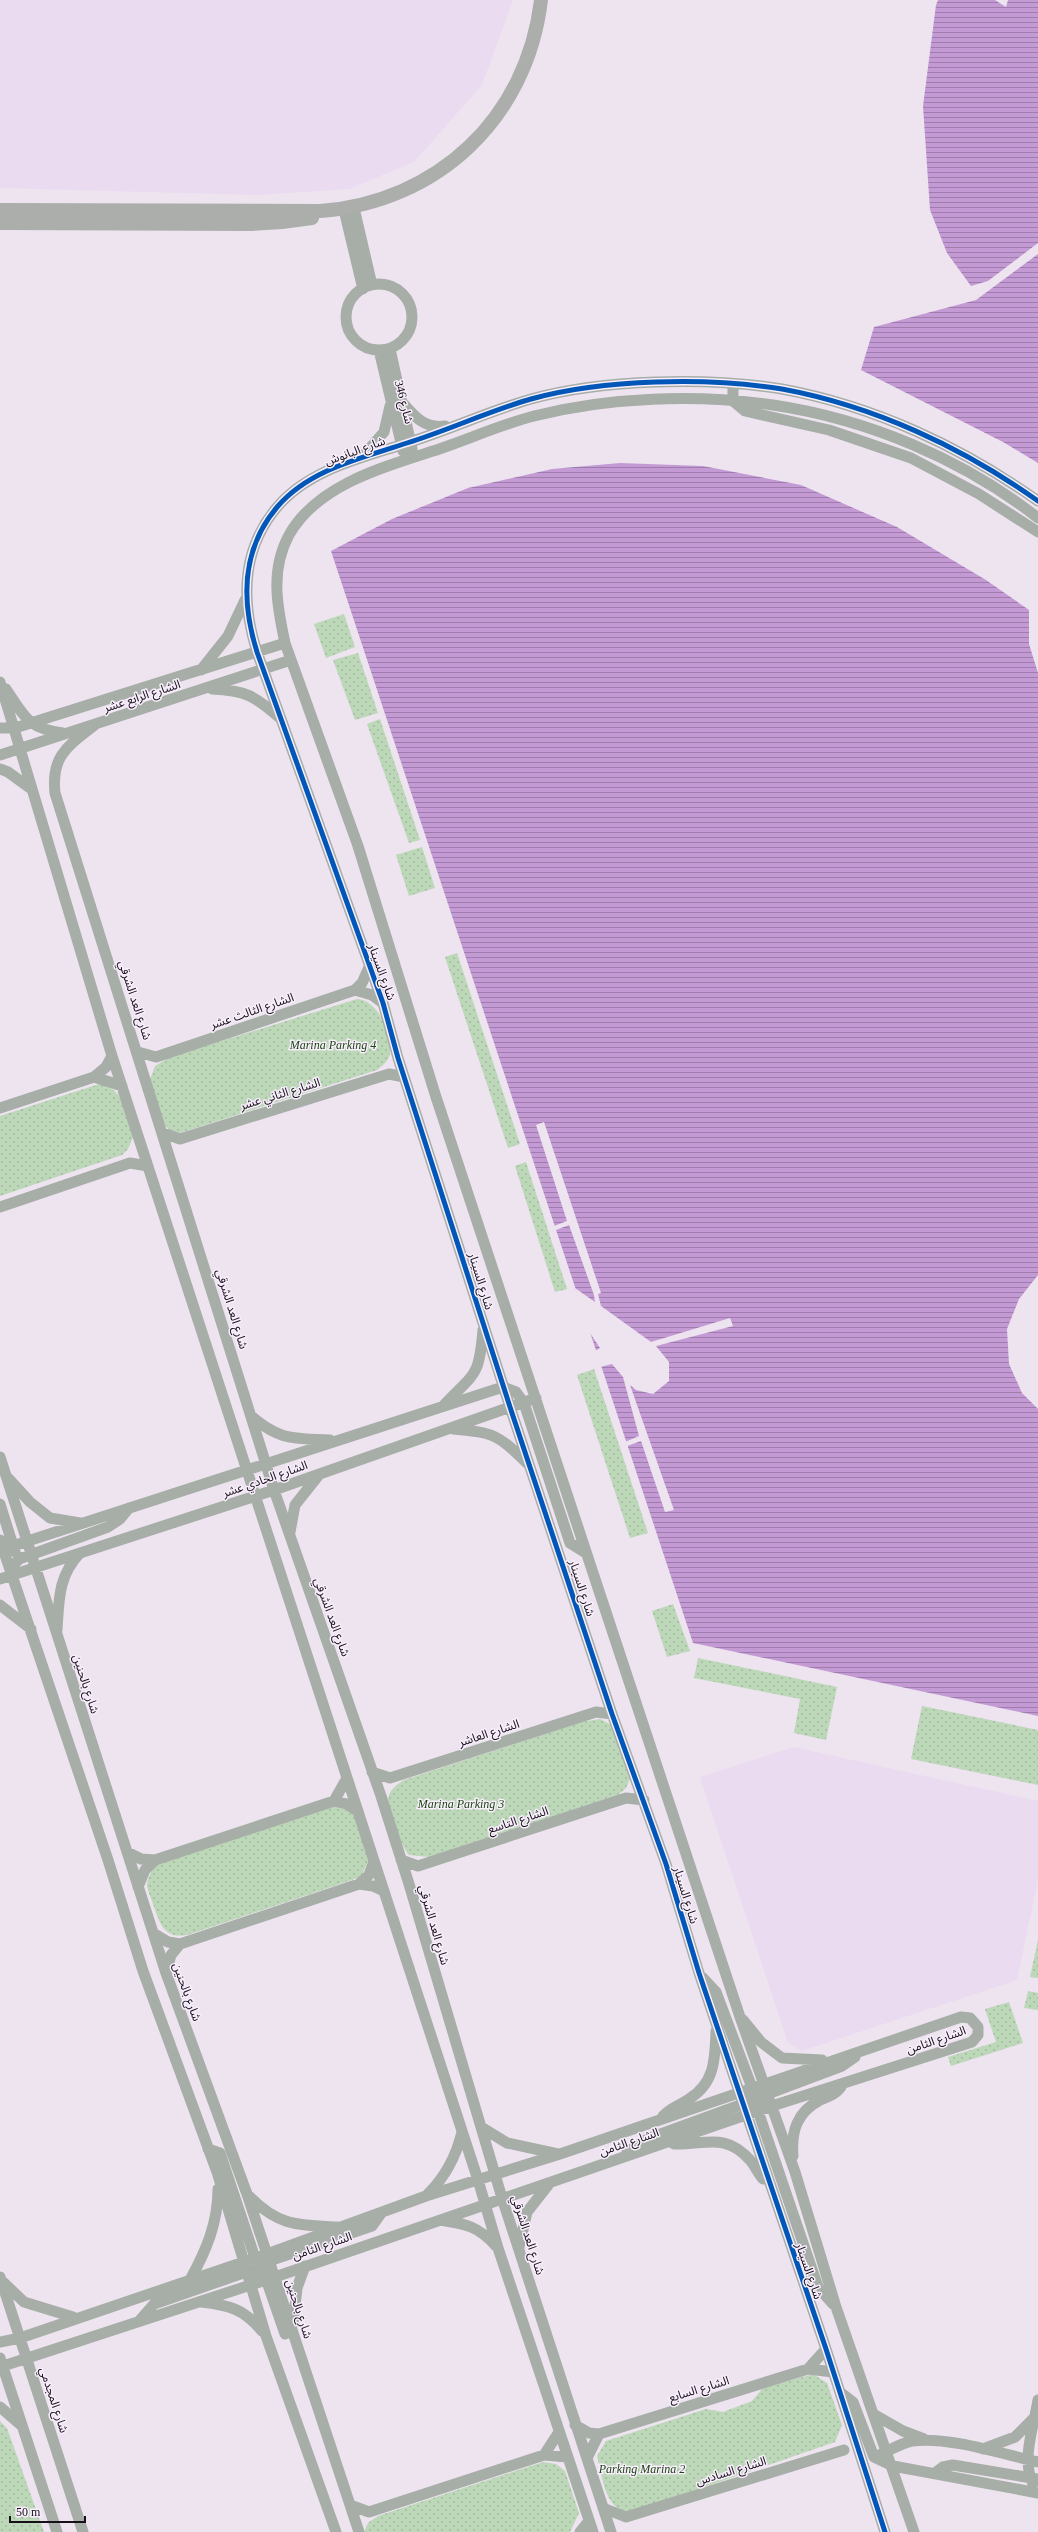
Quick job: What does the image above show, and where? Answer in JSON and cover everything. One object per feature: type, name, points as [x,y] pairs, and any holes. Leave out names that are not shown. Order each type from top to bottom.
[{"type":"main road","points":[[0,210],[155,209],[250,206],[298,207],[320,211],[349,209],[390,198],[426,180],[454,162],[475,142],[510,95],[524,66],[534,35],[541,0]]},
{"type":"main road","points":[[0,223],[251,224],[305,220],[320,211]]},
{"type":"street","points":[[349,209],[368,287]]},
{"type":"street","points":[[387,285],[400,291],[409,302],[413,316],[410,330],[402,341],[384,349],[367,348],[358,342],[350,331],[346,319],[351,302],[368,287],[387,285]]},
{"type":"street","name":"شارع 346","points":[[384,349],[409,458]]},
{"type":"street","name":"شارع البانوش","points":[[258,652],[249,626],[246,599],[250,562],[256,542],[276,508],[297,487],[312,478],[360,458],[406,444],[531,399],[571,391],[606,387],[679,383],[734,385],[780,389],[808,395],[881,417],[971,459],[1038,501]]},
{"type":"street","points":[[734,385],[733,401],[745,411],[829,430],[910,458],[979,494],[1038,532]]},
{"type":"street","points":[[606,387],[608,404]]},
{"type":"street","points":[[571,391],[575,408]]},
{"type":"street","points":[[531,399],[537,416]]},
{"type":"street","points":[[360,458],[384,432],[395,400],[423,424],[434,428],[460,424]]},
{"type":"street","name":"شارع البانوش","points":[[285,643],[278,611],[276,578],[278,563],[290,534],[310,510],[326,496],[360,477],[409,458],[508,424],[575,408],[608,404],[676,400],[733,401],[772,405],[814,414],[890,436],[976,478],[1038,518]]},
{"type":"street","points":[[504,408],[508,424]]},
{"type":"street","points":[[201,670],[228,636],[246,599]]},
{"type":"street","name":"الشارع الرابع عشر","points":[[0,728],[16,728],[30,724],[285,643]]},
{"type":"street","name":"شارع السينار","points":[[285,643],[358,846],[436,1097],[740,2017],[756,2097],[746,2116],[826,2349],[884,2532]]},
{"type":"street","name":"شارع السينار","points":[[258,652],[383,1003],[398,1058],[503,1387],[612,1714],[644,1800],[739,2092],[756,2097],[772,2106],[795,2172],[836,2307],[893,2466],[914,2532]]},
{"type":"street","name":"الشارع الرابع عشر","points":[[0,755],[291,660]]},
{"type":"street","points":[[0,681],[30,724],[42,730],[66,733]]},
{"type":"street","points":[[0,681],[16,728],[30,788],[112,1056],[486,2203],[498,2248],[593,2532]]},
{"type":"street","points":[[205,688],[230,689],[248,693],[262,702],[282,720]]},
{"type":"street","points":[[25,763],[42,730],[83,707]]},
{"type":"street","name":"شارع العد الشرقي","points":[[96,724],[62,752],[55,768],[55,793],[146,1077],[265,1463],[290,1539],[381,1796],[409,1884],[502,2198],[611,2532]]},
{"type":"street","points":[[0,769],[8,772],[30,788]]},
{"type":"street","points":[[370,965],[362,983],[355,990],[372,995],[383,1003]]},
{"type":"street","name":"الشارع الثالث عشر","points":[[156,1057],[355,990]]},
{"type":"street","points":[[138,1052],[156,1057],[146,1077]]},
{"type":"street","points":[[0,1108],[94,1078],[106,1067],[112,1056]]},
{"type":"street","points":[[389,1074],[398,1058]]},
{"type":"street","name":"الشارع الثاني عشر","points":[[180,1139],[389,1074],[404,1077]]},
{"type":"street","points":[[94,1078],[122,1086]]},
{"type":"street","points":[[163,1133],[180,1139],[171,1157]]},
{"type":"street","points":[[130,1163],[138,1154],[141,1146]]},
{"type":"street","points":[[0,1207],[130,1163],[148,1166]]},
{"type":"street","points":[[443,1406],[468,1383],[477,1371],[483,1324]]},
{"type":"street","points":[[503,1387],[516,1392],[524,1403],[570,1543],[586,1552]]},
{"type":"street","name":"الشارع الحادي عشر","points":[[4,1546],[26,1542],[265,1463],[503,1387]]},
{"type":"street","name":"الشارع الحادي عشر","points":[[0,1579],[274,1490],[536,1398]]},
{"type":"street","points":[[251,1416],[268,1430],[281,1436],[337,1440]]},
{"type":"street","points":[[449,1429],[495,1435],[510,1445],[529,1464]]},
{"type":"street","name":"شارع بالحنين","points":[[0,1457],[26,1542],[166,1973],[247,2194],[261,2269],[266,2336],[336,2532]]},
{"type":"street","points":[[290,1539],[291,1520],[295,1505],[319,1474]]},
{"type":"street","points":[[6,1475],[30,1502],[50,1518],[83,1523]]},
{"type":"street","points":[[0,1504],[4,1546],[4,1565],[11,1575],[32,1630],[143,1971],[217,2172],[243,2262]]},
{"type":"street","points":[[4,1565],[18,1558],[108,1527],[120,1519],[130,1508]]},
{"type":"street","points":[[11,1575],[13,1566],[25,1548],[26,1542]]},
{"type":"street","points":[[4,1546],[26,1565],[35,1567]]},
{"type":"street","points":[[57,1636],[61,1580],[69,1564],[80,1552]]},
{"type":"street","points":[[0,1605],[32,1630]]},
{"type":"street","points":[[596,1712],[605,1703],[606,1696]]},
{"type":"street","name":"الشارع العاشر","points":[[390,1778],[596,1712],[612,1714]]},
{"type":"street","points":[[372,1772],[390,1778],[381,1796]]},
{"type":"street","points":[[334,1801],[347,1778]]},
{"type":"street","points":[[626,1798],[635,1789],[637,1781]]},
{"type":"street","name":"الشارع التاسع","points":[[418,1866],[626,1798],[644,1800]]},
{"type":"street","points":[[127,1852],[141,1859],[155,1860],[334,1801],[347,1804],[358,1811]]},
{"type":"street","points":[[138,1888],[145,1870],[155,1860]]},
{"type":"street","points":[[401,1860],[418,1866],[409,1884]]},
{"type":"street","points":[[153,1933],[168,1942],[180,1944],[359,1884],[369,1875],[374,1861]]},
{"type":"street","points":[[359,1884],[373,1886],[384,1891]]},
{"type":"street","points":[[166,1973],[171,1955],[180,1944]]},
{"type":"street","points":[[700,1975],[716,1992],[756,2097],[818,2287],[836,2307]]},
{"type":"street","points":[[740,2017],[761,2042],[782,2058],[803,2060],[837,2059]]},
{"type":"street","name":"الشارع الثامن","points":[[756,2097],[837,2059],[961,2017],[970,2018],[978,2027],[978,2035],[972,2042],[772,2106]]},
{"type":"street","points":[[660,2120],[674,2107],[695,2095],[708,2082],[715,2056],[716,2022]]},
{"type":"street","points":[[609,2163],[647,2140],[756,2097],[842,2066],[868,2048]]},
{"type":"street","points":[[795,2172],[792,2142],[796,2122],[809,2108],[837,2092],[843,2084]]},
{"type":"street","name":"الشارع الثامن","points":[[1,2364],[27,2358],[198,2301],[341,2227],[426,2196],[560,2154],[739,2092]]},
{"type":"street","name":"الشارع الثامن","points":[[0,2342],[20,2338],[74,2318],[243,2262],[261,2269],[305,2266],[486,2203],[746,2116]]},
{"type":"street","points":[[481,2127],[507,2143],[560,2154]]},
{"type":"street","points":[[426,2196],[440,2182],[449,2167],[462,2131]]},
{"type":"street","points":[[664,2144],[712,2140],[731,2145],[747,2157],[758,2174],[768,2182]]},
{"type":"street","points":[[208,2149],[220,2153],[290,2348],[304,2365]]},
{"type":"street","points":[[190,2280],[202,2258],[214,2227],[218,2204],[217,2172]]},
{"type":"street","points":[[518,2247],[527,2212],[549,2183]]},
{"type":"street","points":[[247,2194],[264,2211],[277,2219],[292,2223],[341,2227]]},
{"type":"street","points":[[140,2321],[154,2304],[261,2269],[372,2226],[382,2212]]},
{"type":"street","points":[[439,2220],[474,2227],[486,2235],[498,2248]]},
{"type":"street","points":[[292,2331],[297,2288],[305,2266]]},
{"type":"street","name":"شارع بالحنين","points":[[261,2269],[292,2331],[359,2532]]},
{"type":"street","points":[[0,2278],[24,2302],[74,2318]]},
{"type":"street","name":"شارع المجدمي","points":[[0,2278],[83,2532]]},
{"type":"street","points":[[198,2301],[235,2308],[250,2317],[266,2336]]},
{"type":"street","points":[[808,2369],[826,2349]]},
{"type":"street","points":[[1,2364],[57,2532]]},
{"type":"street","name":"الشارع السابع","points":[[599,2434],[808,2369],[833,2372]]},
{"type":"street","points":[[840,2392],[853,2402],[874,2457],[893,2466],[1038,2492],[1033,2461],[1035,2416],[1038,2400]]},
{"type":"street","points":[[0,2407],[22,2426]]},
{"type":"street","points":[[875,2415],[903,2431],[928,2441]]},
{"type":"street","points":[[982,2450],[1016,2437],[1035,2416]]},
{"type":"street","points":[[575,2425],[590,2433],[599,2434],[587,2458]]},
{"type":"street","points":[[544,2455],[559,2432]]},
{"type":"street","points":[[862,2461],[911,2441],[928,2441],[982,2450],[1033,2461]]},
{"type":"street","name":"الشارع السادس","points":[[626,2517],[844,2450]]},
{"type":"street","points":[[350,2504],[369,2512],[544,2455],[567,2457]]},
{"type":"street","points":[[935,2473],[943,2467],[953,2465],[1035,2479]]},
{"type":"street","points":[[603,2508],[626,2517],[617,2532]]},
{"type":"street","points":[[359,2532],[369,2512]]},
{"type":"street","points":[[580,2532],[589,2521]]},
{"type":"shaded area","points":[[0,0],[513,0],[482,85],[414,162],[349,189],[259,195],[0,188]]},
{"type":"shaded area","points":[[938,0],[995,0],[1006,7],[1008,0],[1038,0],[1038,243],[988,281],[971,286],[947,253],[930,210],[923,106],[936,5]]},
{"type":"shaded area","points":[[1038,254],[1038,463],[1003,442],[861,370],[874,327],[976,300]]},
{"type":"shaded area","points":[[620,463],[703,466],[801,485],[897,527],[986,580],[1029,610],[1029,644],[1038,673],[1038,1275],[1019,1299],[1007,1329],[1009,1364],[1022,1393],[1038,1409],[1038,1716],[693,1643],[331,551],[392,519],[468,488],[552,469]]},
{"type":"shaded area","points":[[794,1747],[1038,1801],[1038,1880],[1017,1980],[802,2051],[788,2043],[700,1777]]},
{"type":"green space","points":[[344,614],[355,647],[326,658],[314,624]]},
{"type":"green space","points":[[358,653],[378,713],[355,720],[333,660]]},
{"type":"green space","points":[[380,719],[420,840],[409,843],[367,724]]},
{"type":"green space","points":[[422,847],[435,888],[409,896],[396,855]]},
{"type":"green space","points":[[457,953],[520,1144],[508,1148],[445,957]]},
{"type":"green space","name":"Marina Parking 4","points":[[357,999],[371,1005],[377,1011],[387,1028],[391,1046],[389,1056],[385,1063],[377,1070],[180,1133],[169,1130],[162,1121],[149,1082],[155,1066],[170,1057]]},
{"type":"green space","points":[[99,1084],[114,1090],[123,1103],[134,1135],[128,1149],[122,1155],[0,1196],[0,1116]]},
{"type":"green space","points":[[526,1162],[567,1289],[555,1292],[515,1166]]},
{"type":"green space","points":[[594,1369],[648,1533],[630,1538],[577,1375]]},
{"type":"green space","points":[[673,1604],[690,1651],[667,1657],[652,1611]]},
{"type":"green space","points":[[698,1658],[837,1687],[826,1740],[794,1733],[800,1699],[694,1678]]},
{"type":"green space","points":[[922,1706],[1038,1730],[1038,1785],[911,1759]]},
{"type":"green space","name":"Marina Parking 3","points":[[600,1719],[615,1727],[630,1779],[626,1788],[618,1795],[429,1857],[409,1855],[395,1828],[388,1805],[390,1793],[399,1783],[404,1780],[581,1722]]},
{"type":"green space","points":[[333,1806],[344,1807],[354,1812],[370,1857],[361,1877],[187,1935],[173,1935],[164,1928],[158,1917],[147,1886],[149,1877],[157,1864]]},
{"type":"green space","points":[[1038,1940],[1038,1978],[1030,1977]]},
{"type":"green space","points":[[1028,1991],[1038,1993],[1038,2010],[1024,2008]]},
{"type":"green space","points":[[1009,2002],[1023,2043],[951,2066],[948,2057],[996,2042],[985,2009]]},
{"type":"green space","name":"Parking Marina 2","points":[[813,2374],[827,2383],[842,2425],[835,2442],[630,2513],[615,2506],[610,2499],[603,2483],[597,2456],[606,2441],[706,2409],[723,2412],[752,2401],[763,2388]]},
{"type":"green space","points":[[0,2421],[7,2428],[44,2532],[0,2532]]},
{"type":"green space","points":[[543,2462],[556,2464],[565,2471],[579,2513],[570,2532],[364,2532],[368,2523],[378,2516]]},
{"type":"pier","points":[[544,1122],[601,1293],[598,1294],[601,1306],[651,1342],[730,1318],[733,1326],[656,1346],[669,1362],[669,1381],[653,1394],[636,1390],[630,1385],[674,1510],[665,1512],[641,1441],[627,1446],[625,1442],[639,1436],[623,1377],[612,1364],[600,1367],[595,1351],[600,1348],[588,1330],[575,1288],[595,1302],[594,1295],[569,1225],[556,1230],[554,1226],[567,1221],[536,1125]]},
{"type":"cycle path","points":[[885,2532],[826,2349],[699,1973],[666,1864],[612,1714],[510,1407],[398,1058],[383,1003],[257,652],[248,614],[248,576],[251,558],[257,540],[266,523],[278,506],[291,493],[321,474],[338,466],[423,438],[500,409],[559,392],[590,387],[656,382],[722,383],[782,389],[816,396],[883,418],[948,446],[1009,481],[1038,501]]}]
